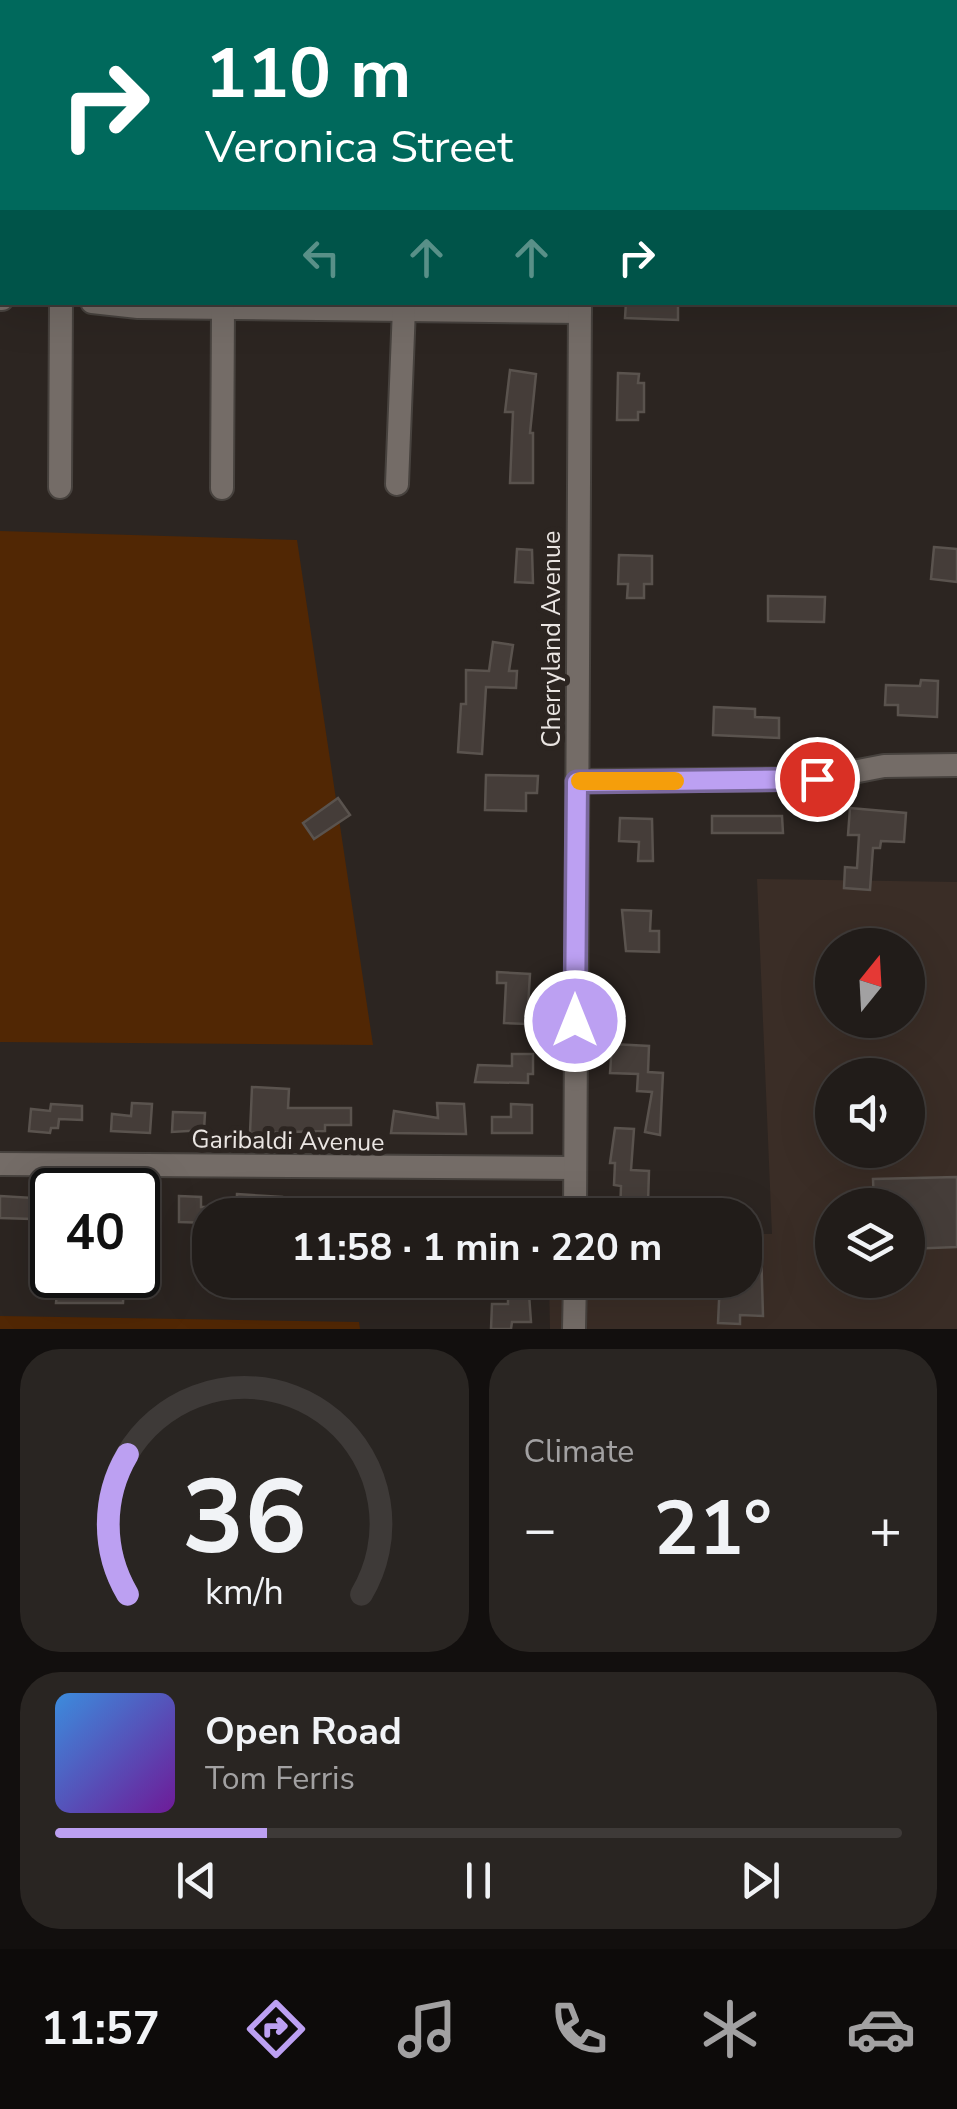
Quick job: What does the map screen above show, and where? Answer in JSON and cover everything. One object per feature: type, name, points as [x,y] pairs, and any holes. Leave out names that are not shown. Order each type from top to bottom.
[{"type":"street","points":[[60,487],[62,305]]},
{"type":"street","points":[[120,305],[580,307]]},
{"type":"street","points":[[222,488],[224,307]]},
{"type":"street","name":"Cherryland Avenue","points":[[575,1198],[580,307]]},
{"type":"street","points":[[397,484],[404,308]]},
{"type":"street","points":[[577,782],[817,779],[884,766],[957,764]]},
{"type":"street","name":"Garibaldi Avenue","points":[[0,1164],[575,1168]]},
{"type":"street","points":[[574,1298],[574,1329]]},
{"type":"shaded area","points":[[0,531],[297,540],[373,1045],[0,1042]]},
{"type":"shaded area","points":[[757,879],[957,882],[957,1329],[550,1329],[549,1298],[762,1298],[762,1234],[772,1234]]},
{"type":"shaded area","points":[[0,1316],[359,1322],[360,1329],[0,1329]]},
{"type":"building","points":[[626,305],[678,305],[678,320],[625,318]]},
{"type":"building","points":[[510,370],[536,374],[530,433],[533,483],[510,483],[513,412],[505,412]]},
{"type":"building","points":[[618,373],[639,374],[638,383],[644,383],[644,412],[638,412],[638,420],[617,420]]},
{"type":"building","points":[[934,547],[957,549],[957,582],[931,579]]},
{"type":"building","points":[[517,549],[532,550],[533,583],[515,582]]},
{"type":"building","points":[[619,555],[652,556],[652,584],[644,584],[644,598],[627,598],[628,584],[618,584]]},
{"type":"building","points":[[768,596],[825,597],[824,622],[768,621]]},
{"type":"building","points":[[493,642],[513,645],[509,671],[517,671],[516,688],[486,687],[482,754],[458,752],[461,704],[466,704],[466,670],[489,671]]},
{"type":"building","points":[[921,680],[938,681],[937,717],[898,715],[898,705],[885,705],[886,685],[920,686]]},
{"type":"building","points":[[714,707],[755,709],[755,717],[779,718],[779,738],[713,735]]},
{"type":"building","points":[[486,775],[538,776],[537,793],[526,793],[526,811],[485,810]]},
{"type":"building","points":[[338,798],[350,815],[314,839],[303,823]]},
{"type":"building","points":[[850,808],[906,813],[904,842],[881,841],[880,848],[873,848],[870,890],[844,888],[845,867],[857,868],[859,835],[848,835]]},
{"type":"building","points":[[712,816],[782,816],[783,833],[712,833]]},
{"type":"building","points":[[620,818],[652,819],[653,861],[638,861],[639,842],[619,841]]},
{"type":"building","points":[[622,910],[651,911],[650,931],[659,931],[659,952],[626,951]]},
{"type":"building","points":[[497,972],[530,974],[527,1024],[504,1023],[506,983],[497,983]]},
{"type":"building","points":[[612,1044],[649,1046],[648,1072],[663,1073],[660,1135],[645,1132],[652,1092],[637,1091],[638,1074],[610,1073]]},
{"type":"building","points":[[512,1054],[533,1054],[533,1074],[528,1074],[528,1083],[475,1082],[478,1065],[512,1066]]},
{"type":"building","points":[[252,1087],[289,1089],[288,1108],[351,1108],[351,1125],[325,1125],[325,1131],[250,1133]]},
{"type":"building","points":[[132,1103],[152,1104],[150,1133],[111,1131],[112,1114],[131,1116]]},
{"type":"building","points":[[437,1103],[464,1104],[466,1134],[391,1133],[394,1111],[438,1118]]},
{"type":"building","points":[[51,1104],[82,1106],[82,1120],[59,1119],[58,1128],[51,1128],[50,1133],[29,1131],[31,1109],[50,1111]]},
{"type":"building","points":[[511,1104],[532,1105],[532,1133],[492,1133],[492,1117],[511,1117]]},
{"type":"building","points":[[173,1112],[205,1113],[204,1130],[172,1132]]},
{"type":"building","points":[[615,1128],[634,1129],[631,1170],[649,1171],[648,1198],[621,1198],[621,1186],[614,1185],[615,1163],[610,1163]]},
{"type":"building","points":[[957,1177],[957,1247],[925,1248],[925,1188],[873,1188],[873,1179]]},
{"type":"building","points":[[237,1194],[282,1197],[282,1198],[237,1198]]},
{"type":"building","points":[[0,1196],[30,1198],[30,1219],[0,1218]]},
{"type":"building","points":[[179,1196],[201,1197],[192,1198],[192,1222],[179,1222]]},
{"type":"building","points":[[762,1282],[763,1316],[740,1315],[740,1324],[718,1323],[719,1298],[762,1298]]},
{"type":"building","points":[[56,1298],[123,1298],[123,1303],[56,1303]]},
{"type":"building","points":[[508,1298],[529,1298],[531,1322],[512,1322],[511,1329],[491,1329],[492,1304],[508,1304]]},
{"type":"slow traffic","points":[[580,781],[675,781]]},
{"type":"route","points":[[575,1021],[577,782],[817,779]]}]
